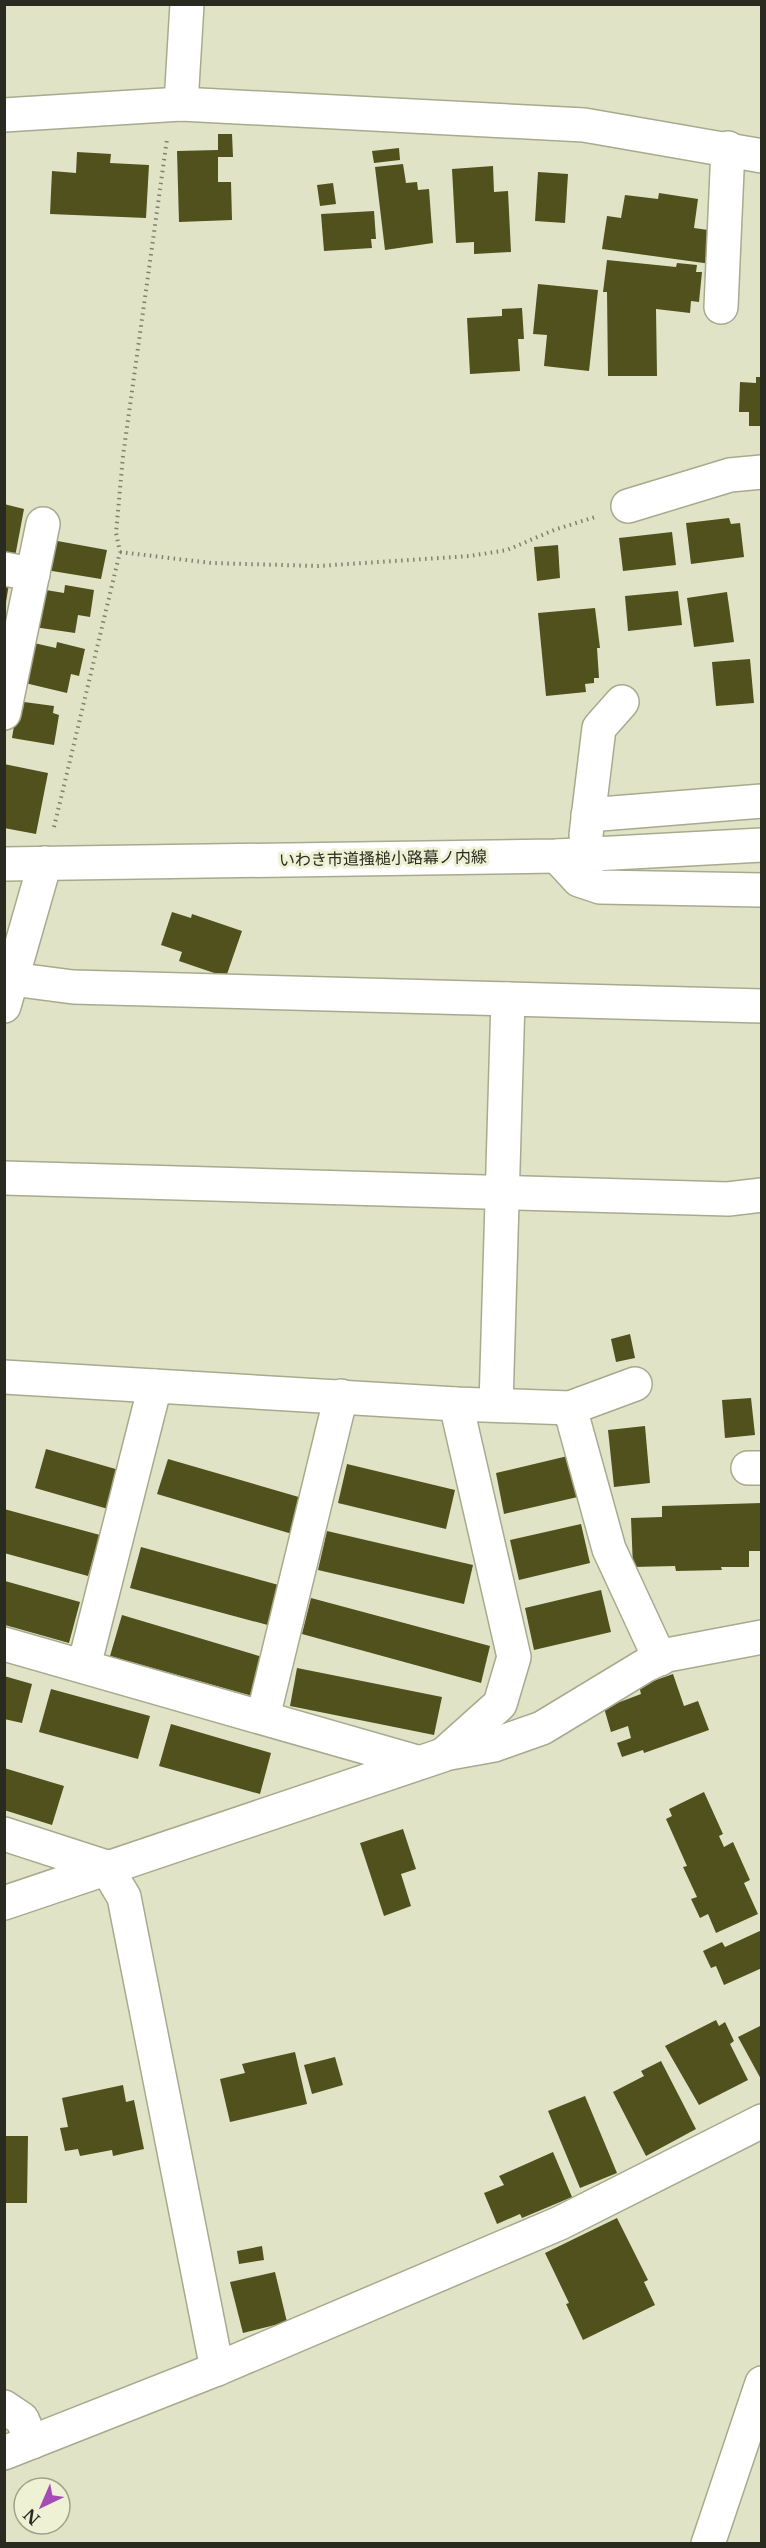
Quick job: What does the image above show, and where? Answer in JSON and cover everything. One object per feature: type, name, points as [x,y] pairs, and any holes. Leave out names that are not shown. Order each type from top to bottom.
[{"type":"street","points":[[176,104],[187,4]]},
{"type":"street","points":[[4,115],[176,104],[584,125],[728,148],[762,156]]},
{"type":"street","points":[[720,307],[728,148]]},
{"type":"street","points":[[628,506],[730,475],[762,472]]},
{"type":"street","points":[[4,713],[19,571],[43,524]]},
{"type":"street","points":[[622,702],[599,728],[588,815],[571,855],[579,880],[600,887],[762,890]]},
{"type":"street","points":[[588,815],[762,801]]},
{"type":"street","name":"いわき市道搔槌小路幕ノ内線","points":[[4,864],[571,855],[762,845]]},
{"type":"street","points":[[45,863],[8,992],[73,987],[762,1006]]},
{"type":"street","points":[[496,1405],[508,999]]},
{"type":"street","points":[[4,1178],[728,1199],[762,1195]]},
{"type":"street","points":[[4,1377],[456,1404],[570,1408],[635,1384]]},
{"type":"street","points":[[84,1666],[155,1386]]},
{"type":"street","points":[[263,1717],[341,1396]]},
{"type":"street","points":[[430,1758],[500,1704],[514,1657],[456,1404]]},
{"type":"street","points":[[570,1408],[609,1550],[660,1659]]},
{"type":"street","points":[[4,1903],[430,1758],[494,1745],[542,1728],[660,1659],[762,1637]]},
{"type":"street","points":[[4,1644],[263,1717],[430,1758]]},
{"type":"street","points":[[4,1834],[105,1867],[124,1897],[217,2369]]},
{"type":"street","points":[[4,2407],[22,2419],[18,2448],[217,2369],[560,2223],[762,2121]]},
{"type":"street","points":[[708,2544],[762,2383]]},
{"type":"path","points":[[45,863],[120,552],[116,533],[123,456],[176,104]]},
{"type":"path","points":[[120,552],[211,562],[318,566],[470,556],[507,550],[554,530],[628,506]]},
{"type":"building","points":[[218,134],[232,134],[233,157],[218,157],[218,182],[231,182],[232,220],[179,222],[177,151],[218,150]]},
{"type":"building","points":[[399,148],[400,160],[374,163],[372,151]]},
{"type":"building","points":[[77,152],[111,154],[110,163],[149,165],[146,218],[50,214],[52,171],[76,173]]},
{"type":"building","points":[[403,164],[406,183],[417,182],[418,190],[429,189],[433,243],[385,250],[375,167]]},
{"type":"building","points":[[493,166],[494,192],[508,191],[511,252],[474,254],[474,242],[456,243],[452,169]]},
{"type":"building","points":[[538,172],[568,174],[565,223],[535,221]]},
{"type":"building","points":[[333,183],[336,204],[320,206],[317,185]]},
{"type":"building","points":[[659,193],[698,199],[694,228],[715,231],[711,264],[602,249],[607,216],[621,218],[625,195],[658,199]]},
{"type":"building","points":[[374,211],[376,239],[371,239],[372,248],[324,251],[321,214]]},
{"type":"building","points":[[607,260],[676,267],[677,263],[697,265],[696,272],[702,272],[699,302],[691,301],[690,313],[656,309],[657,376],[608,376],[607,292],[603,292]]},
{"type":"building","points":[[538,284],[598,290],[589,371],[544,366],[547,335],[533,334]]},
{"type":"building","points":[[522,308],[524,339],[518,339],[520,371],[470,374],[467,318],[502,316],[502,309]]},
{"type":"building","points":[[756,377],[762,377],[762,426],[749,426],[749,412],[739,412],[740,382],[756,383]]},
{"type":"building","points":[[4,504],[24,509],[15,557],[4,554]]},
{"type":"building","points":[[729,518],[731,524],[740,523],[744,557],[691,564],[686,523]]},
{"type":"building","points":[[672,532],[676,565],[623,571],[619,538]]},
{"type":"building","points":[[52,540],[107,550],[101,579],[46,570]]},
{"type":"building","points":[[558,545],[560,578],[537,581],[534,547]]},
{"type":"building","points":[[5,577],[10,578],[6,602],[5,602]]},
{"type":"building","points":[[65,585],[94,590],[90,617],[78,615],[75,633],[34,627],[40,589],[64,593]]},
{"type":"building","points":[[678,591],[682,625],[628,631],[625,596]]},
{"type":"building","points":[[727,592],[734,642],[694,647],[687,598]]},
{"type":"building","points":[[595,608],[600,648],[597,648],[599,678],[594,678],[594,683],[585,684],[586,692],[546,696],[538,613]]},
{"type":"building","points":[[57,642],[85,649],[79,676],[71,674],[67,693],[25,683],[34,643],[56,648]]},
{"type":"building","points":[[750,659],[754,703],[716,706],[712,662]]},
{"type":"building","points":[[24,702],[54,706],[53,713],[59,715],[54,745],[12,738],[17,707],[23,708]]},
{"type":"building","points":[[4,764],[48,773],[36,834],[4,828]]},
{"type":"building","points":[[172,912],[191,918],[192,914],[242,931],[226,977],[179,961],[182,952],[161,945]]},
{"type":"building","points":[[630,1334],[635,1358],[616,1362],[611,1339]]},
{"type":"building","points":[[751,1398],[755,1435],[725,1438],[722,1400]]},
{"type":"building","points":[[645,1426],[650,1483],[614,1487],[608,1430]]},
{"type":"building","points":[[46,1449],[119,1470],[108,1509],[35,1488]]},
{"type":"building","points":[[572,1455],[582,1496],[504,1514],[496,1473]]},
{"type":"building","points":[[168,1459],[309,1500],[299,1536],[157,1494]]},
{"type":"building","points":[[347,1464],[455,1490],[446,1529],[338,1503]]},
{"type":"building","points":[[762,1503],[762,1551],[749,1551],[749,1567],[676,1571],[675,1566],[633,1567],[631,1518],[662,1517],[662,1506]]},
{"type":"building","points":[[4,1509],[100,1535],[88,1576],[4,1553]]},
{"type":"building","points":[[581,1524],[590,1563],[519,1580],[510,1540]]},
{"type":"building","points":[[327,1531],[473,1565],[464,1604],[318,1570]]},
{"type":"building","points":[[141,1547],[286,1587],[275,1627],[130,1588]]},
{"type":"building","points":[[5,1581],[80,1602],[69,1643],[5,1625]]},
{"type":"building","points":[[601,1590],[611,1632],[534,1650],[525,1608]]},
{"type":"building","points":[[311,1598],[490,1646],[481,1683],[302,1634]]},
{"type":"building","points":[[122,1615],[266,1658],[256,1697],[110,1656]]},
{"type":"building","points":[[297,1668],[442,1697],[434,1735],[290,1706]]},
{"type":"building","points":[[673,1674],[684,1706],[698,1701],[709,1730],[644,1753],[643,1750],[622,1757],[617,1743],[631,1738],[628,1726],[611,1732],[604,1708],[641,1694],[639,1686]]},
{"type":"building","points":[[4,1676],[32,1684],[22,1723],[4,1719]]},
{"type":"building","points":[[51,1689],[150,1716],[138,1759],[39,1732]]},
{"type":"building","points":[[171,1724],[271,1753],[260,1794],[159,1766]]},
{"type":"building","points":[[4,1768],[64,1786],[52,1825],[4,1810]]},
{"type":"building","points":[[704,1792],[723,1834],[719,1836],[724,1847],[733,1842],[750,1880],[744,1883],[758,1914],[716,1933],[708,1914],[700,1918],[691,1899],[697,1897],[683,1867],[687,1866],[666,1819],[672,1816],[669,1809]]},
{"type":"building","points":[[403,1829],[416,1869],[401,1874],[411,1906],[384,1916],[360,1843]]},
{"type":"building","points":[[762,1930],[762,1968],[724,1985],[716,1966],[711,1968],[703,1951],[722,1942],[725,1947]]},
{"type":"building","points":[[716,2020],[719,2026],[725,2022],[734,2041],[730,2044],[748,2080],[699,2105],[665,2046]]},
{"type":"building","points":[[762,2025],[762,2081],[738,2037]]},
{"type":"building","points":[[295,2052],[307,2104],[230,2122],[220,2079],[245,2073],[242,2064]]},
{"type":"building","points":[[335,2057],[343,2085],[312,2094],[304,2065]]},
{"type":"building","points":[[661,2061],[696,2129],[646,2156],[613,2092],[644,2076],[641,2071]]},
{"type":"building","points":[[123,2085],[126,2102],[134,2100],[144,2149],[113,2156],[112,2150],[80,2156],[78,2149],[65,2151],[60,2128],[68,2127],[62,2098]]},
{"type":"building","points":[[585,2096],[617,2173],[580,2188],[548,2111]]},
{"type":"building","points":[[4,2136],[28,2136],[27,2203],[4,2203]]},
{"type":"building","points":[[553,2152],[572,2197],[522,2218],[520,2214],[497,2224],[484,2193],[504,2185],[499,2176]]},
{"type":"building","points":[[617,2218],[648,2280],[644,2282],[655,2305],[583,2340],[566,2304],[569,2303],[545,2253]]},
{"type":"building","points":[[262,2246],[264,2260],[239,2264],[237,2251]]},
{"type":"building","points":[[275,2272],[287,2322],[243,2333],[230,2282]]}]
